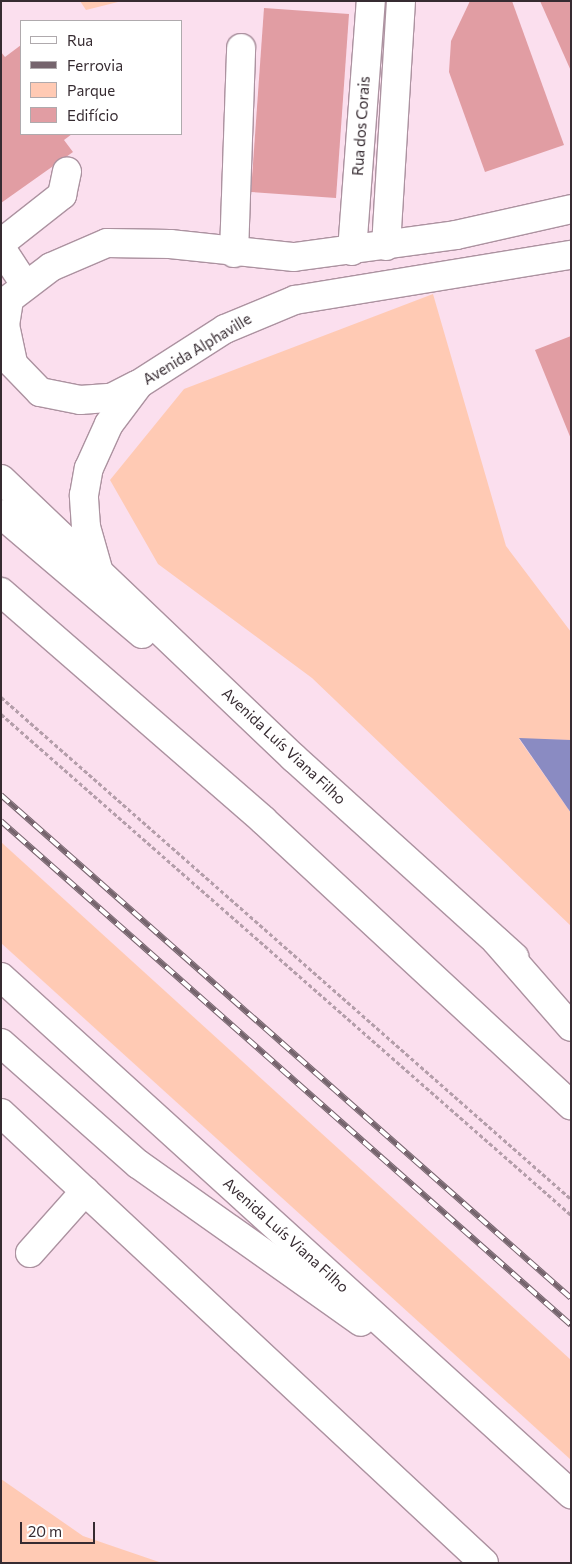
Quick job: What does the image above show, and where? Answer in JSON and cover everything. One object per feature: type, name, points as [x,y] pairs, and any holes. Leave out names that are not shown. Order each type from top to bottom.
[{"type":"main road","name":"Rua dos Corais","points":[[352,251],[371,1]]},
{"type":"main road","points":[[386,246],[401,1]]},
{"type":"main road","points":[[234,253],[241,48]]},
{"type":"main road","points":[[1,243],[62,195],[67,172]]},
{"type":"main road","points":[[12,297],[72,256],[106,244],[170,244],[234,253],[294,257],[386,246],[571,209]]},
{"type":"main road","points":[[1,248],[12,297],[5,325],[13,364],[40,392],[80,400],[111,398],[139,384]]},
{"type":"main road","name":"Avenida Alphaville","points":[[98,569],[86,527],[84,496],[89,468],[109,424],[139,384],[225,330],[295,300],[571,255]]},
{"type":"main road","name":"Avenida Luís Viana Filho","points":[[1,480],[98,569],[294,758],[571,1008]]},
{"type":"main road","points":[[1,514],[294,758]]},
{"type":"main road","points":[[1,592],[263,820],[571,1105]]},
{"type":"main road","points":[[496,941],[571,1027]]},
{"type":"main road","name":"Avenida Luís Viana Filho","points":[[1,977],[571,1494]]},
{"type":"main road","points":[[1,1043],[138,1164],[234,1236],[446,1380]]},
{"type":"main road","points":[[1,1113],[482,1561]]},
{"type":"main road","points":[[30,1253],[84,1191]]},
{"type":"path","points":[[1,697],[571,1200]]},
{"type":"path","points":[[1,714],[571,1215]]},
{"type":"green space","points":[[80,1],[122,1],[86,10]]},
{"type":"green space","points":[[433,294],[506,546],[571,632],[571,740],[519,739],[571,813],[571,926],[312,678],[158,564],[110,480],[184,389]]},
{"type":"green space","points":[[1,842],[571,1360],[571,1460],[1,943]]},
{"type":"green space","points":[[1,1479],[83,1536],[162,1563],[1,1563]]},
{"type":"water","points":[[519,738],[571,740],[571,813]]},
{"type":"building","points":[[470,1],[512,1],[564,145],[485,172],[449,72],[451,41]]},
{"type":"building","points":[[540,1],[571,1],[571,71]]},
{"type":"building","points":[[264,8],[349,14],[336,198],[251,192]]},
{"type":"building","points":[[20,46],[20,135],[71,135],[64,140],[73,152],[1,203],[1,52],[5,57]]},
{"type":"building","points":[[571,336],[571,439],[535,350]]},
{"type":"railway","points":[[1,795],[571,1298]]},
{"type":"railway","points":[[1,821],[571,1325]]}]
